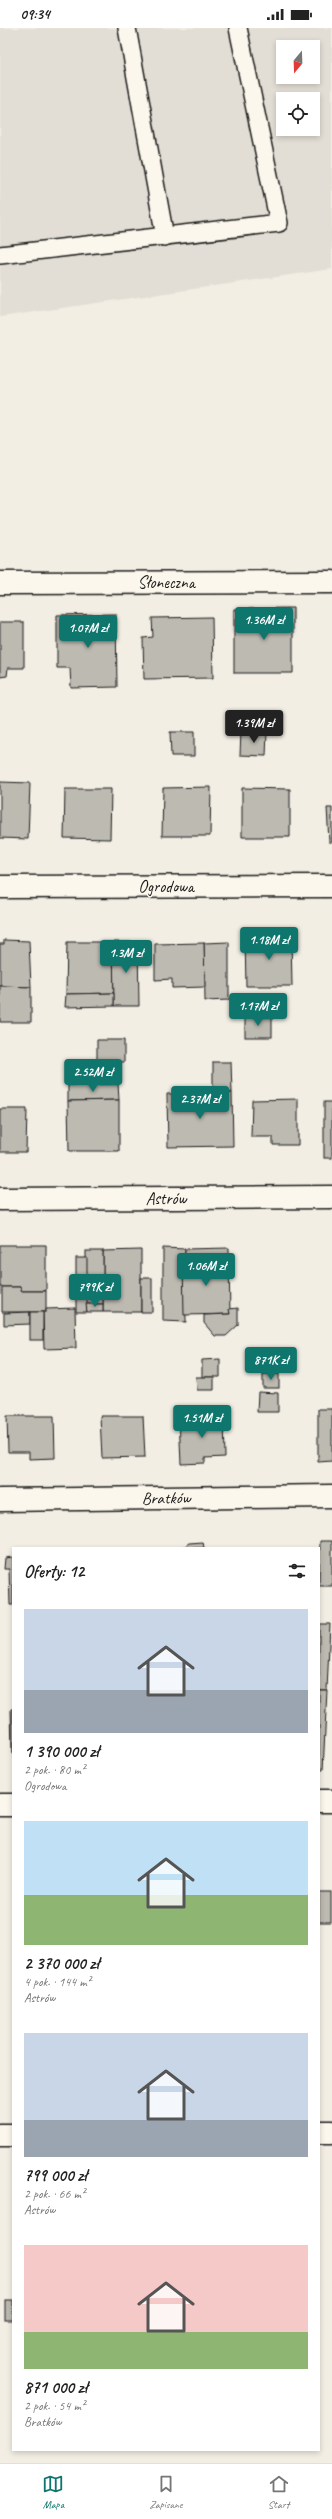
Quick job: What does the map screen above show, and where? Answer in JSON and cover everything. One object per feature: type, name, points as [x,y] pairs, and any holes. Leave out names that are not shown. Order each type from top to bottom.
[{"type":"street","name":"Słoneczna","points":[[0,583],[332,582]]},
{"type":"street","name":"Ogrodowa","points":[[0,887],[332,886]]},
{"type":"street","name":"Astrów","points":[[0,1199],[332,1197]]},
{"type":"street","name":"Bratków","points":[[0,1500],[332,1496]]},
{"type":"street","points":[[320,1801],[332,1801]]},
{"type":"street","points":[[0,1805],[12,1805]]},
{"type":"street","points":[[320,2132],[332,2132]]},
{"type":"street","points":[[0,2135],[12,2135]]},
{"type":"lane","points":[[127,28],[165,237]]},
{"type":"lane","points":[[0,255],[280,223],[238,28]]},
{"type":"shaded area","points":[[0,28],[332,28],[332,269],[0,317]]},
{"type":"building","points":[[293,608],[293,673],[234,673],[234,609]]},
{"type":"building","points":[[116,614],[117,687],[71,688],[70,668],[57,668],[57,615]]},
{"type":"building","points":[[212,617],[213,678],[144,679],[143,638],[153,637],[152,618]]},
{"type":"building","points":[[0,622],[24,622],[24,668],[8,668],[7,676],[0,677]]},
{"type":"building","points":[[241,731],[267,732],[266,756],[240,755]]},
{"type":"building","points":[[170,732],[194,732],[194,756],[171,756]]},
{"type":"building","points":[[0,782],[30,783],[28,839],[0,838]]},
{"type":"building","points":[[211,787],[210,836],[162,836],[163,788]]},
{"type":"building","points":[[242,788],[290,789],[290,837],[242,837]]},
{"type":"building","points":[[65,789],[111,789],[110,839],[64,838]]},
{"type":"building","points":[[327,808],[332,808],[332,842],[329,842]]},
{"type":"building","points":[[291,936],[292,986],[246,986],[245,937]]},
{"type":"building","points":[[4,940],[29,941],[31,987],[0,986],[0,944],[4,944]]},
{"type":"building","points":[[67,942],[113,942],[114,993],[66,994]]},
{"type":"building","points":[[113,942],[138,942],[139,1006],[114,1006]]},
{"type":"building","points":[[229,942],[229,1000],[205,1001],[204,943]]},
{"type":"building","points":[[204,943],[205,987],[172,988],[172,979],[155,980],[155,944]]},
{"type":"building","points":[[0,986],[31,987],[31,1022],[0,1022]]},
{"type":"building","points":[[114,993],[114,1006],[65,1007],[66,994]]},
{"type":"building","points":[[245,1017],[272,1017],[272,1037],[245,1037]]},
{"type":"building","points":[[97,1040],[124,1040],[124,1062],[97,1063]]},
{"type":"building","points":[[213,1062],[231,1062],[232,1093],[213,1093]]},
{"type":"building","points":[[118,1084],[119,1100],[68,1101],[68,1085]]},
{"type":"building","points":[[232,1093],[233,1146],[168,1147],[167,1094]]},
{"type":"building","points":[[298,1099],[298,1145],[273,1145],[273,1137],[251,1137],[252,1100]]},
{"type":"building","points":[[119,1100],[119,1151],[69,1151],[68,1101]]},
{"type":"building","points":[[324,1102],[332,1102],[332,1158],[324,1158]]},
{"type":"building","points":[[0,1109],[27,1109],[26,1152],[0,1152]]},
{"type":"building","points":[[0,1245],[46,1245],[46,1291],[21,1291],[21,1287],[0,1287]]},
{"type":"building","points":[[163,1248],[185,1249],[186,1322],[163,1321]]},
{"type":"building","points":[[229,1248],[229,1260],[185,1260],[185,1249]]},
{"type":"building","points":[[141,1250],[141,1312],[103,1312],[103,1251]]},
{"type":"building","points":[[86,1251],[103,1251],[103,1304],[86,1304]]},
{"type":"building","points":[[76,1258],[87,1258],[87,1312],[76,1312]]},
{"type":"building","points":[[183,1260],[229,1260],[230,1314],[184,1315]]},
{"type":"building","points":[[141,1278],[152,1278],[152,1312],[141,1312]]},
{"type":"building","points":[[2,1287],[21,1287],[21,1291],[46,1291],[46,1312],[2,1312]]},
{"type":"building","points":[[86,1304],[103,1304],[103,1312],[87,1312]]},
{"type":"building","points":[[75,1308],[76,1348],[44,1349],[43,1312],[46,1312],[46,1309]]},
{"type":"building","points":[[238,1308],[238,1325],[226,1336],[215,1336],[204,1323],[204,1315],[230,1314],[229,1309]]},
{"type":"building","points":[[30,1312],[30,1324],[4,1325],[4,1313]]},
{"type":"building","points":[[30,1312],[43,1312],[43,1340],[30,1340]]},
{"type":"building","points":[[220,1359],[220,1377],[202,1377],[202,1360]]},
{"type":"building","points":[[263,1374],[279,1374],[279,1388],[263,1388]]},
{"type":"building","points":[[196,1377],[214,1377],[214,1390],[197,1390]]},
{"type":"building","points":[[258,1392],[278,1393],[278,1412],[257,1412]]},
{"type":"building","points":[[318,1409],[332,1409],[332,1461],[318,1462]]},
{"type":"building","points":[[7,1416],[54,1416],[55,1458],[29,1459],[29,1452],[8,1452]]},
{"type":"building","points":[[100,1416],[143,1416],[145,1457],[102,1458]]},
{"type":"building","points":[[224,1416],[225,1457],[205,1458],[205,1463],[181,1464],[179,1417]]},
{"type":"building","points":[[320,1541],[332,1541],[332,1586],[320,1586]]},
{"type":"building","points":[[203,1542],[204,1547],[183,1547],[189,1543]]},
{"type":"building","points":[[12,1557],[12,1605],[10,1605],[9,1569],[4,1569],[5,1558]]},
{"type":"building","points":[[320,1624],[330,1624],[327,1690],[320,1690]]},
{"type":"building","points":[[320,1690],[327,1690],[323,1770],[320,1770]]},
{"type":"building","points":[[11,1709],[12,1709],[12,1754]]},
{"type":"building","points":[[320,1892],[331,1892],[331,1922],[320,1922]]},
{"type":"building","points":[[5,2300],[12,2300],[12,2320],[5,2320]]}]
